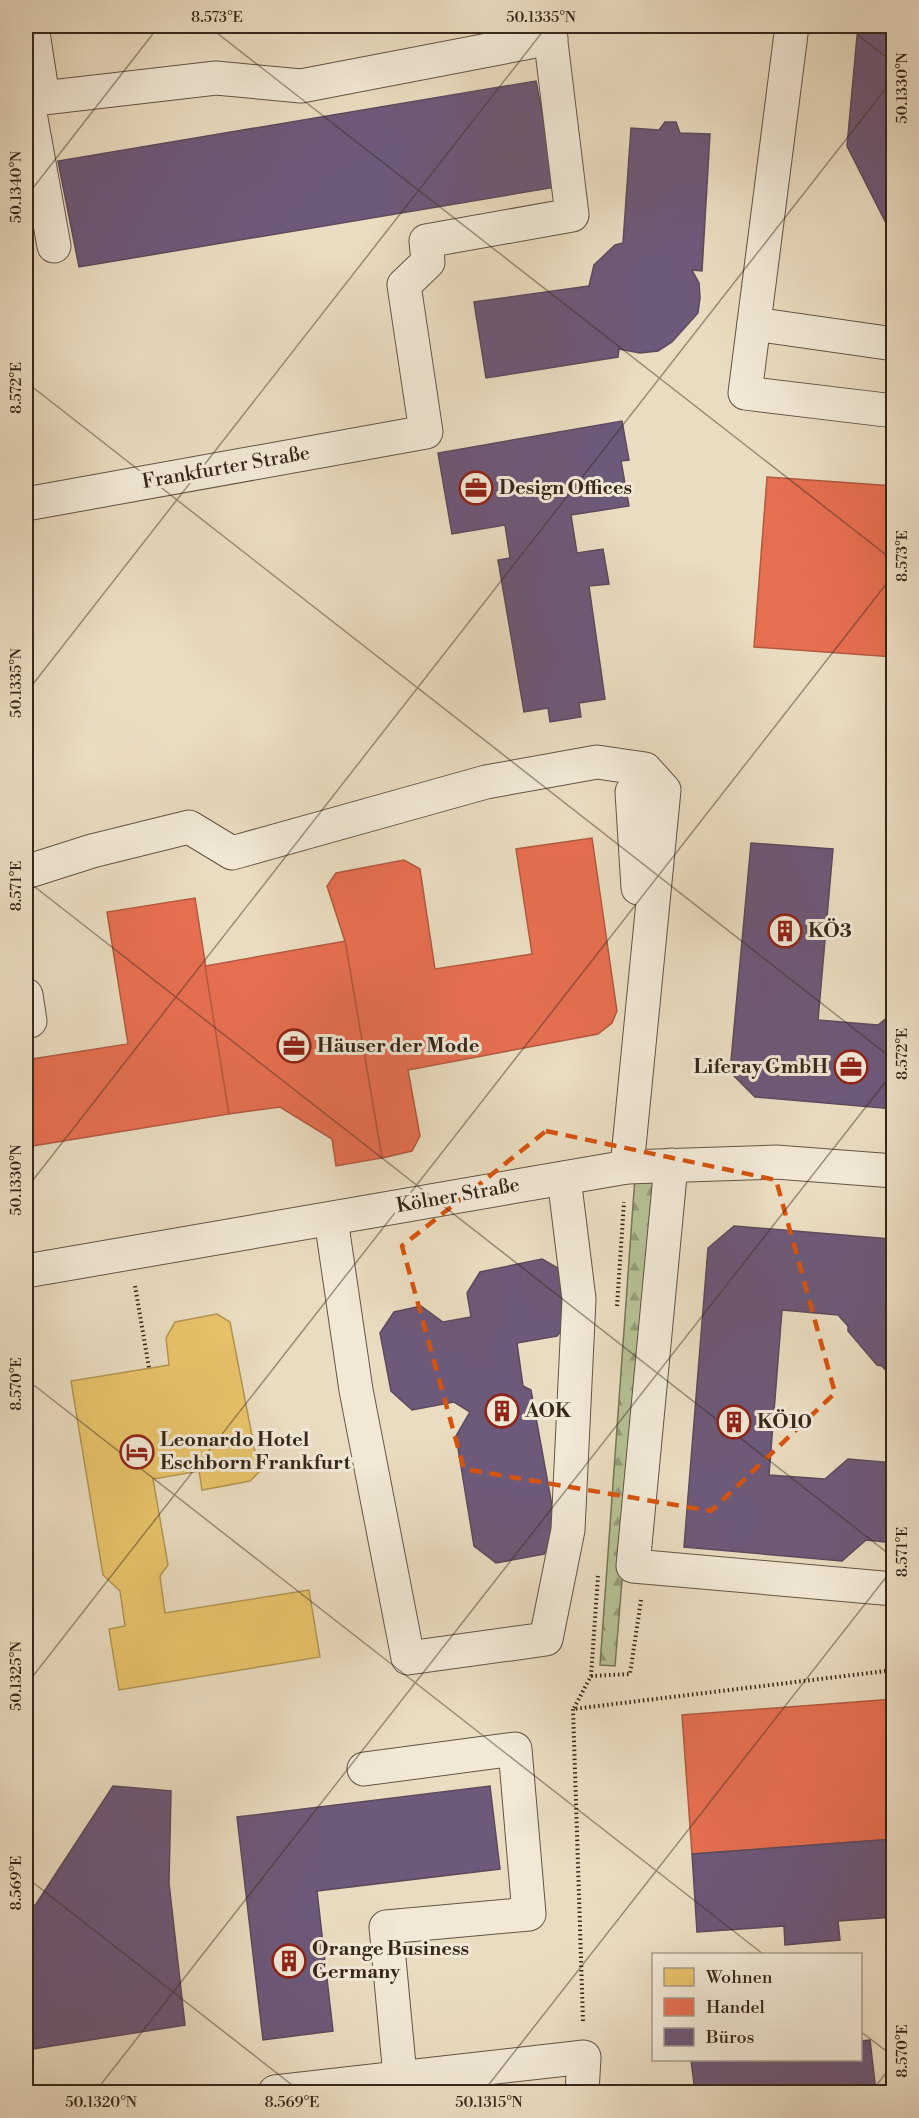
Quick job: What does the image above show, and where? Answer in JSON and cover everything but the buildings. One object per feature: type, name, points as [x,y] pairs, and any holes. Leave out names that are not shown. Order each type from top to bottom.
[{"type":"street","points":[[32,26],[43,98]]},
{"type":"street","points":[[792,26],[745,393],[894,411]]},
{"type":"street","points":[[54,246],[28,102],[43,98],[216,78],[301,86],[550,32]]},
{"type":"street","name":"Frankfurter Straße","points":[[26,504],[426,432],[404,285],[428,262],[426,241],[572,215],[550,32]]},
{"type":"street","points":[[754,324],[894,344]]},
{"type":"street","points":[[26,872],[92,850],[189,827],[232,853],[486,782],[597,762],[645,769],[664,790],[627,1167]]},
{"type":"street","points":[[632,792],[644,989]]},
{"type":"street","name":"Kölner Straße","points":[[26,1271],[627,1167],[776,1162],[894,1171]]},
{"type":"street","points":[[671,1165],[633,1566],[894,1589]]},
{"type":"street","points":[[330,1219],[356,1390],[408,1658],[546,1639],[568,1530],[579,1299],[564,1178]]},
{"type":"street","points":[[364,1769],[515,1749],[530,1914],[386,1927],[400,2076]]},
{"type":"street","points":[[275,2092],[400,2076],[584,2057],[582,2092]]},
{"type":"path","points":[[130,1253],[149,1368]]},
{"type":"path","points":[[591,1676],[630,1674],[647,1567]]},
{"type":"path","points":[[584,2057],[573,1709],[894,1670]]},
{"type":"highlighted area","points":[[546,1131],[776,1180],[835,1393],[711,1511],[464,1469],[402,1246]]},
{"type":"green space","points":[[635,1177],[655,1178],[615,1666],[600,1665]]},
{"type":"place","name":"Design Offices","points":[[476,488]]},
{"type":"place","name":"KÖ3","points":[[785,931]]},
{"type":"place","name":"Häuser der Mode","points":[[294,1046]]},
{"type":"place","name":"Liferay GmbH","points":[[851,1067]]},
{"type":"place","name":"AOK","points":[[502,1411]]},
{"type":"place","name":"KÖ10","points":[[734,1422]]},
{"type":"place","name":"Leonardo Hotel Eschborn Frankfurt","points":[[137,1452]]},
{"type":"place","name":"Orange Business Germany","points":[[289,1961]]}]
